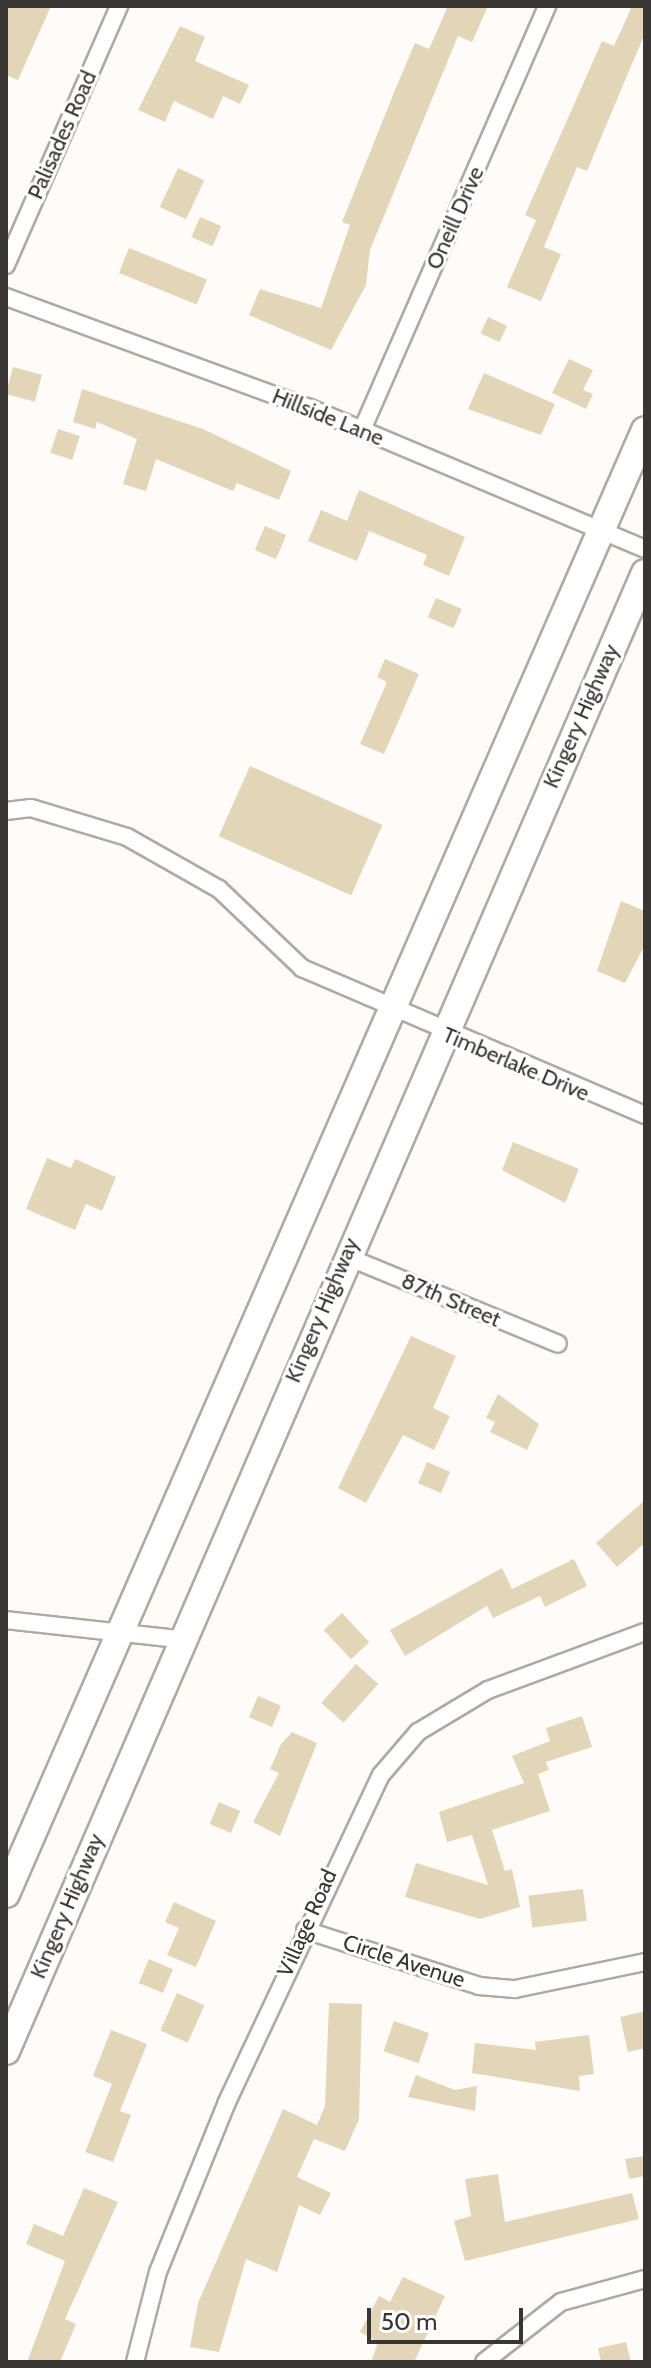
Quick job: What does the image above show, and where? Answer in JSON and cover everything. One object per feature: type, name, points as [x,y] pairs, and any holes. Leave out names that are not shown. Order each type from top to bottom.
[{"type":"main road","points":[[6,1894],[114,1636],[645,430]]},
{"type":"main road","name":"Kingery Highway","points":[[6,2051],[179,1639],[441,1032],[645,573]]},
{"type":"street","name":"Palisades Road","points":[[6,265],[119,6]]},
{"type":"street","name":"Oneill Drive","points":[[362,430],[547,6]]},
{"type":"street","name":"Hillside Lane","points":[[6,297],[362,430],[645,549]]},
{"type":"street","name":"Timberlake Drive","points":[[6,811],[31,808],[127,837],[219,889],[302,968],[388,1010],[645,1115]]},
{"type":"street","name":"87th Street","points":[[345,1256],[558,1344]]},
{"type":"street","points":[[6,1620],[114,1636],[179,1639]]},
{"type":"street","name":"Village Road","points":[[135,2362],[158,2272],[362,1804],[418,1732],[488,1690],[645,1632]]},
{"type":"street","name":"Circle Avenue","points":[[305,1930],[479,1986],[530,1987],[645,1962]]},
{"type":"street","points":[[484,2362],[561,2302],[645,2279]]},
{"type":"building","points":[[6,6],[51,6],[18,80],[6,75]]},
{"type":"building","points":[[448,6],[488,6],[472,42],[458,36],[370,250],[366,285],[331,350],[249,315],[260,289],[321,308],[350,225],[342,222],[395,90],[415,43],[429,49]]},
{"type":"building","points":[[632,6],[645,6],[645,33],[587,171],[577,167],[544,247],[561,254],[541,301],[507,287],[536,220],[525,215],[602,41],[614,46]]},
{"type":"building","points":[[180,26],[205,37],[195,61],[249,85],[240,104],[223,96],[213,119],[174,101],[165,122],[138,110]]},
{"type":"building","points":[[178,168],[204,180],[186,219],[160,207]]},
{"type":"building","points":[[200,217],[221,226],[213,246],[191,237]]},
{"type":"building","points":[[129,248],[207,279],[197,305],[119,273]]},
{"type":"building","points":[[488,317],[507,326],[499,342],[480,333]]},
{"type":"building","points":[[569,359],[593,370],[583,390],[593,394],[586,409],[552,393]]},
{"type":"building","points":[[13,367],[42,375],[35,402],[6,394]]},
{"type":"building","points":[[484,373],[555,404],[541,435],[468,409]]},
{"type":"building","points":[[82,389],[203,429],[291,471],[279,500],[237,483],[233,491],[156,459],[146,491],[123,484],[137,439],[97,422],[95,429],[73,422]]},
{"type":"building","points":[[58,429],[80,436],[72,460],[50,453]]},
{"type":"building","points":[[359,490],[465,537],[449,576],[423,565],[427,555],[369,531],[357,561],[308,541],[321,510],[347,521]]},
{"type":"building","points":[[265,526],[286,535],[276,559],[255,550]]},
{"type":"building","points":[[436,598],[462,609],[454,628],[428,617]]},
{"type":"building","points":[[385,659],[419,674],[384,754],[360,744],[387,682],[377,677]]},
{"type":"building","points":[[250,766],[382,825],[351,895],[219,836]]},
{"type":"building","points":[[621,901],[645,911],[645,945],[625,983],[597,971]]},
{"type":"building","points":[[513,1142],[579,1169],[565,1203],[502,1170]]},
{"type":"building","points":[[47,1158],[71,1168],[75,1159],[116,1177],[102,1211],[86,1204],[75,1230],[26,1209]]},
{"type":"building","points":[[411,1336],[456,1356],[433,1408],[450,1416],[434,1450],[403,1435],[366,1503],[338,1488]]},
{"type":"building","points":[[498,1394],[539,1424],[527,1450],[490,1432],[495,1422],[486,1418]]},
{"type":"building","points":[[427,1462],[450,1472],[441,1493],[418,1483]]},
{"type":"building","points":[[645,1500],[645,1543],[617,1567],[596,1543]]},
{"type":"building","points":[[574,1559],[587,1586],[545,1607],[540,1596],[493,1618],[487,1606],[405,1656],[390,1630],[502,1568],[512,1589]]},
{"type":"building","points":[[342,1613],[369,1642],[351,1659],[324,1630]]},
{"type":"building","points":[[356,1664],[378,1684],[343,1723],[321,1703]]},
{"type":"building","points":[[258,1696],[281,1706],[272,1727],[249,1717]]},
{"type":"building","points":[[582,1716],[592,1747],[546,1762],[549,1770],[538,1774],[550,1811],[492,1830],[505,1871],[512,1869],[520,1907],[480,1919],[405,1897],[416,1863],[488,1885],[472,1835],[447,1842],[439,1812],[524,1783],[512,1756],[550,1741],[546,1728]]},
{"type":"building","points":[[292,1732],[317,1743],[280,1836],[253,1822],[279,1773],[270,1769],[281,1744]]},
{"type":"building","points":[[219,1802],[240,1811],[231,1833],[210,1824]]},
{"type":"building","points":[[583,1889],[587,1921],[532,1927],[528,1896]]},
{"type":"building","points":[[174,1902],[216,1921],[196,1967],[167,1955],[179,1928],[165,1922]]},
{"type":"building","points":[[149,1959],[173,1969],[163,1993],[139,1983]]},
{"type":"building","points":[[177,1993],[204,2005],[188,2043],[160,2030]]},
{"type":"building","points":[[329,2003],[362,2004],[359,2119],[345,2151],[314,2139],[297,2177],[331,2193],[320,2215],[299,2205],[277,2272],[246,2259],[219,2352],[190,2347],[198,2303],[283,2109],[317,2125],[325,2106]]},
{"type":"building","points":[[645,2011],[645,2048],[628,2052],[620,2017]]},
{"type":"building","points":[[394,2021],[429,2033],[419,2063],[384,2051]]},
{"type":"building","points":[[111,2030],[147,2044],[120,2111],[131,2115],[113,2162],[85,2152],[112,2084],[93,2076]]},
{"type":"building","points":[[589,2035],[594,2074],[579,2076],[580,2091],[472,2073],[475,2043],[536,2050],[535,2042]]},
{"type":"building","points":[[416,2075],[455,2090],[477,2086],[475,2111],[408,2097]]},
{"type":"building","points":[[645,2156],[645,2176],[629,2179],[625,2159]]},
{"type":"building","points":[[498,2174],[505,2222],[632,2193],[639,2219],[465,2261],[454,2221],[471,2216],[465,2179]]},
{"type":"building","points":[[84,2188],[118,2202],[65,2319],[76,2324],[60,2362],[27,2362],[65,2261],[26,2244],[34,2224],[63,2236]]},
{"type":"building","points":[[403,2277],[445,2296],[414,2362],[371,2362],[378,2342],[360,2332],[379,2296],[390,2302]]},
{"type":"building","points":[[626,2342],[631,2362],[601,2362],[598,2348]]}]
